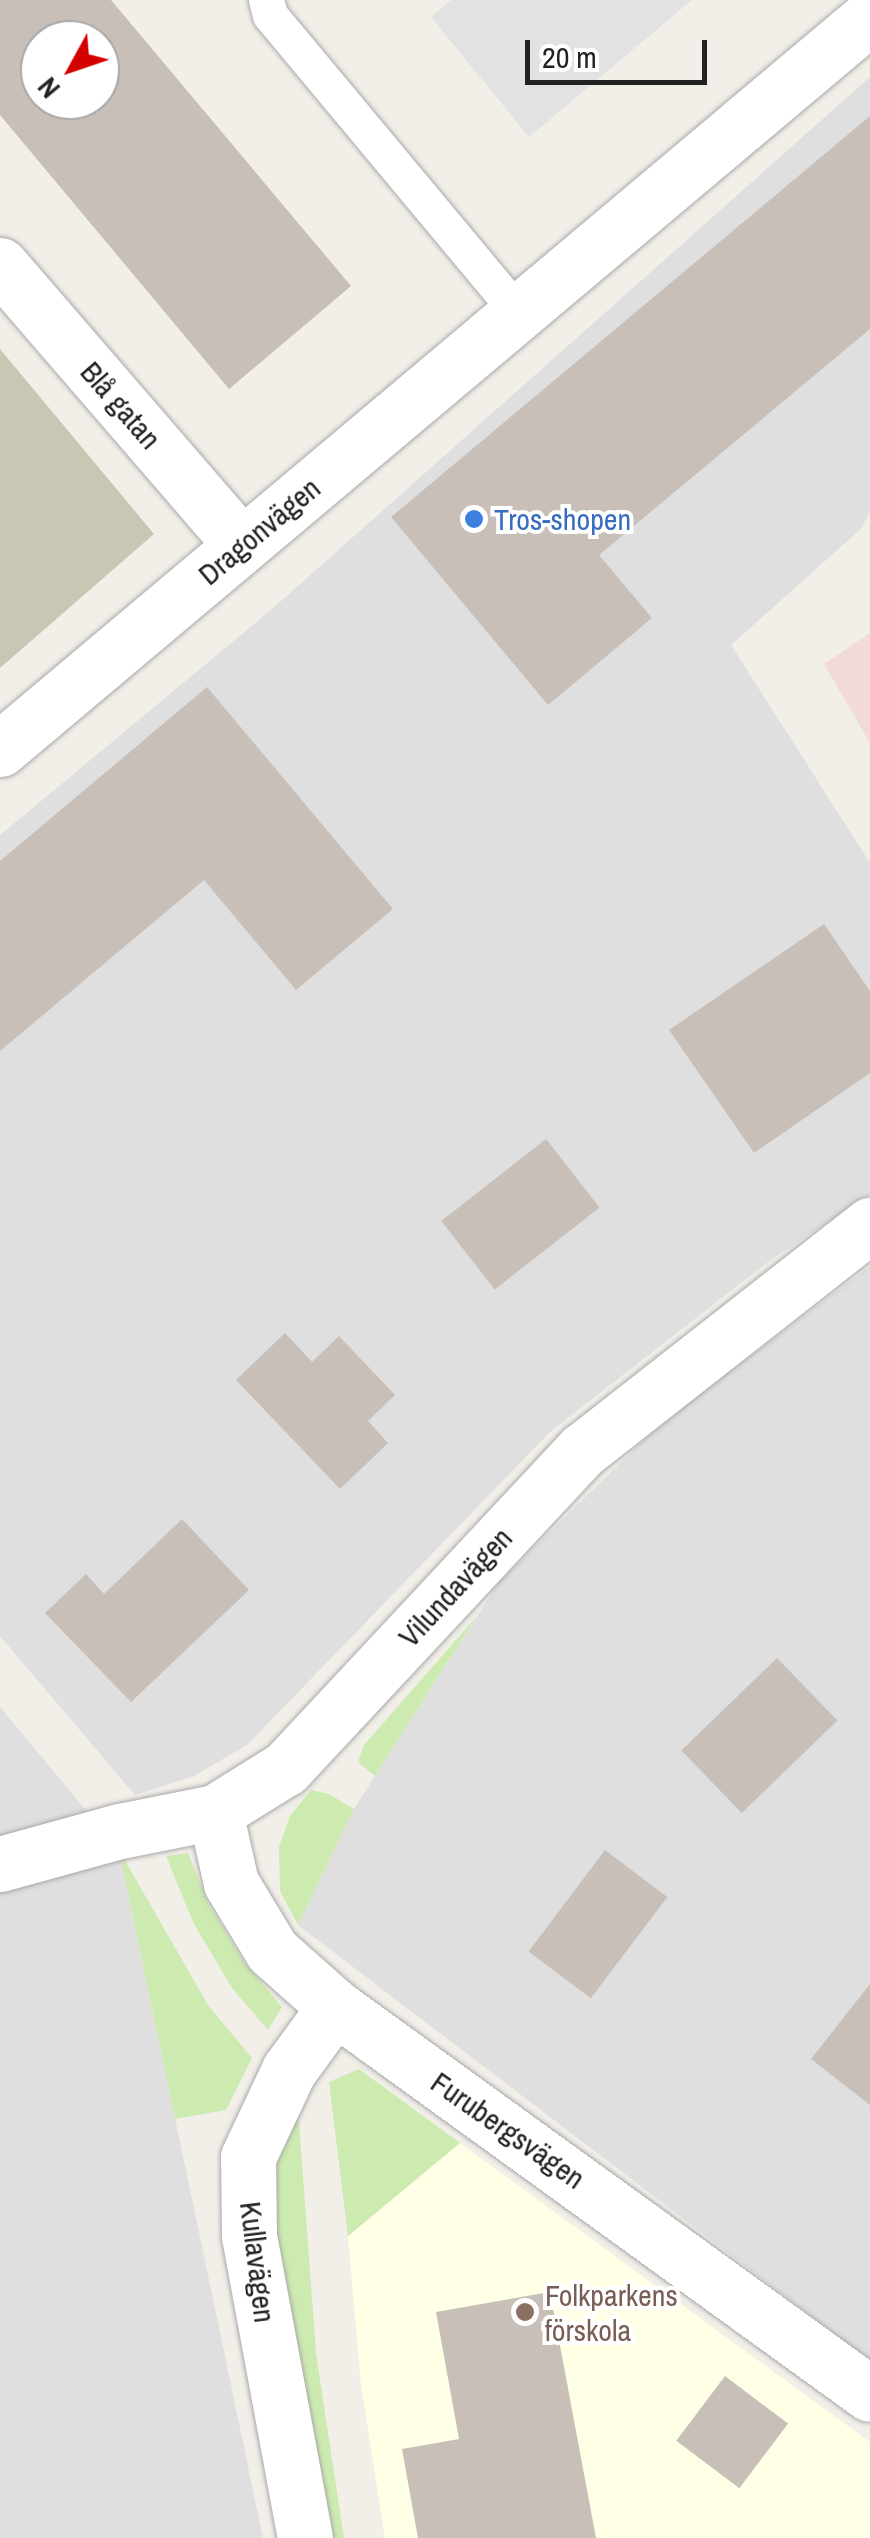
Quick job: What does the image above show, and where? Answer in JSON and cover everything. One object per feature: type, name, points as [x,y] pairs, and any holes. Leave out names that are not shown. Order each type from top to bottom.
[{"type":"street","name":"Dragonvägen","points":[[0,749],[870,17]]},
{"type":"street","name":"Blå gatan","points":[[0,265],[242,546]]},
{"type":"street","name":"Vilundavägen","points":[[0,1864],[120,1831],[215,1812],[286,1768],[582,1450],[870,1225]]},
{"type":"street","name":"Furubergsvägen","points":[[215,1812],[231,1883],[272,1951],[334,2006],[870,2394]]},
{"type":"street","name":"Kullavägen","points":[[305,2538],[249,2236],[248,2157],[289,2070],[334,2006]]},
{"type":"lane","points":[[266,0],[270,15],[518,313]]},
{"type":"shaded area","points":[[451,0],[692,0],[529,137],[431,17]]},
{"type":"shaded area","points":[[870,77],[870,510],[862,528],[731,645],[870,863],[870,1194],[768,1262],[550,1432],[247,1745],[194,1776],[135,1795],[0,1636],[0,835],[271,610]]},
{"type":"shaded area","points":[[0,349],[154,534],[0,668]]},
{"type":"shaded area","points":[[870,633],[870,743],[824,664]]},
{"type":"shaded area","points":[[870,1266],[870,2361],[298,1925],[354,1809],[499,1582],[661,1423]]},
{"type":"shaded area","points":[[0,1707],[119,1850],[263,2538],[0,2538]]},
{"type":"shaded area","name":"Folkparkens förskola","points":[[460,2143],[870,2442],[870,2538],[385,2538],[361,2385],[348,2236]]},
{"type":"green space","points":[[477,1616],[375,1776],[358,1762],[364,1745]]},
{"type":"green space","points":[[311,1790],[329,1794],[354,1809],[298,1925],[280,1891],[279,1847],[290,1816]]},
{"type":"green space","points":[[119,1850],[208,2005],[252,2058],[226,2110],[175,2119]]},
{"type":"green space","points":[[188,1853],[208,1903],[242,1959],[282,2007],[268,2030],[232,1988],[194,1924],[166,1856]]},
{"type":"green space","points":[[359,2069],[460,2143],[348,2236],[329,2082]]},
{"type":"green space","points":[[298,2107],[316,2353],[344,2538],[326,2538],[273,2240],[275,2150]]},
{"type":"building","points":[[0,0],[111,0],[351,286],[229,389],[0,115]]},
{"type":"building","points":[[870,116],[870,329],[599,555],[652,618],[548,705],[391,517]]},
{"type":"building","points":[[207,687],[393,909],[296,990],[204,880],[0,1051],[0,861]]},
{"type":"building","points":[[824,924],[870,991],[870,1073],[754,1153],[669,1030]]},
{"type":"building","points":[[546,1139],[600,1208],[495,1289],[441,1221]]},
{"type":"building","points":[[285,1333],[312,1362],[339,1336],[395,1395],[368,1421],[388,1443],[340,1489],[236,1380]]},
{"type":"building","points":[[182,1519],[249,1590],[131,1702],[45,1613],[86,1574],[104,1594]]},
{"type":"building","points":[[777,1658],[837,1721],[742,1813],[681,1750]]},
{"type":"building","points":[[605,1850],[667,1897],[591,1998],[529,1951]]},
{"type":"building","points":[[870,1984],[870,2105],[811,2059]]},
{"type":"building","points":[[550,2292],[596,2538],[418,2538],[402,2449],[459,2439],[436,2312]]},
{"type":"building","points":[[725,2376],[788,2424],[739,2488],[676,2441]]},
{"type":"place","name":"Tros-shopen","points":[[474,519]]},
{"type":"place","name":"Folkparkens förskola","points":[[525,2312]]}]
